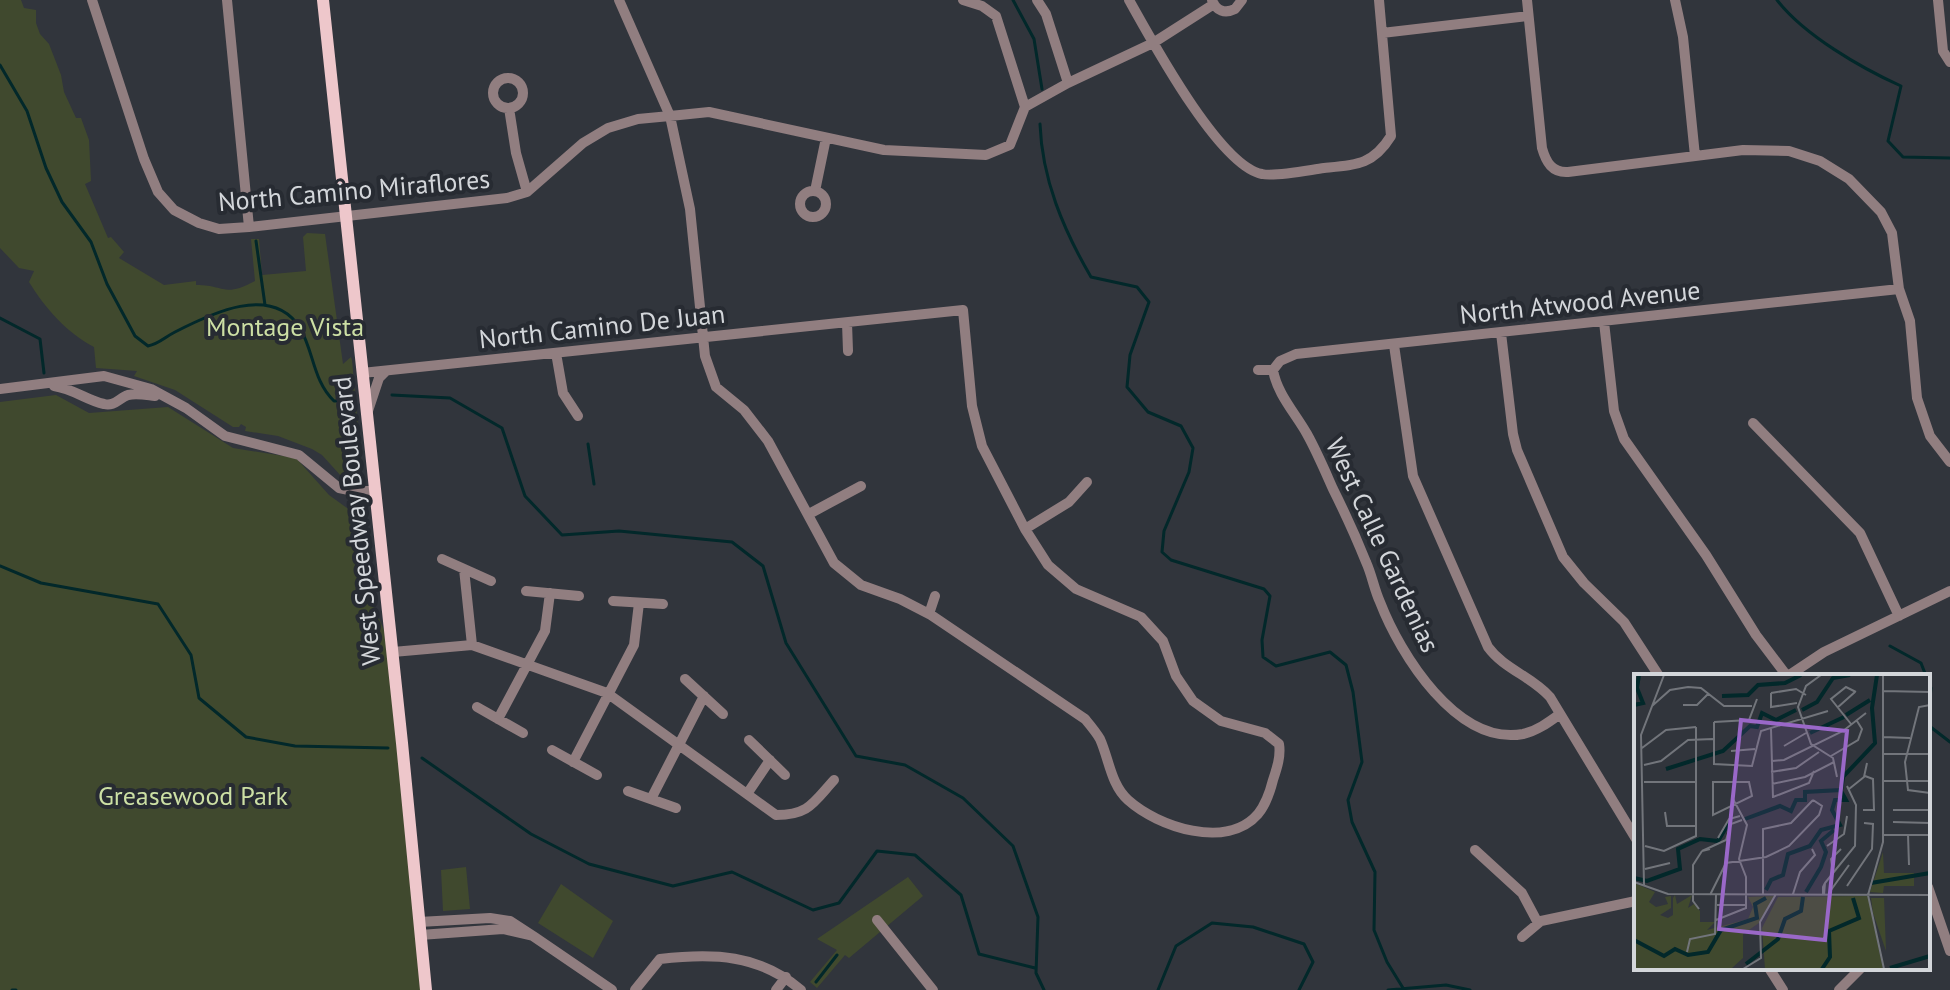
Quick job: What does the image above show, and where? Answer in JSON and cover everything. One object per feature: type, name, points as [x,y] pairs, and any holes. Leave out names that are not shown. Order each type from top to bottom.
[{"type":"main road","name":"West Speedway Boulevard","points":[[323,0],[426,990]]},
{"type":"street","name":"North Camino Miraflores","points":[[92,0],[144,159],[158,192],[174,210],[219,229],[346,218],[507,198],[527,192],[583,143],[608,128],[638,119],[709,112],[884,150],[986,155],[1010,145],[1025,107]]},
{"type":"street","points":[[227,0],[249,227]]},
{"type":"street","points":[[619,0],[670,116],[690,209],[705,356],[716,387],[744,410],[758,427],[834,563],[861,585],[900,599],[929,614],[1085,719],[1099,737],[1110,772],[1125,798],[1147,814],[1183,828],[1221,833],[1240,827],[1257,815],[1268,797],[1282,742],[1265,733],[1221,721],[1193,701],[1176,676],[1163,641],[1141,617],[1076,589],[1048,565],[1025,529],[1069,502],[1087,482]]},
{"type":"street","points":[[963,0],[982,6],[996,16],[1025,107],[1153,43],[1213,2],[1221,11],[1231,12],[1242,0]]},
{"type":"street","points":[[1037,0],[1046,14],[1068,83]]},
{"type":"street","points":[[1129,0],[1209,130],[1244,165],[1262,174],[1358,165],[1380,154],[1391,136],[1379,0]]},
{"type":"street","points":[[1527,0],[1542,148],[1550,169],[1561,173],[1743,150],[1789,151],[1820,161],[1849,179],[1869,197],[1892,233],[1899,289],[1910,321],[1917,398],[1930,436],[1950,462]]},
{"type":"street","points":[[1675,0],[1683,37],[1695,156]]},
{"type":"street","points":[[1938,0],[1943,51],[1950,62]]},
{"type":"street","points":[[1382,33],[1528,16]]},
{"type":"street","name":"North Camino Miraflores","points":[[509,108],[516,153],[527,192]]},
{"type":"street","points":[[815,191],[826,138]]},
{"type":"street","name":"North Atwood Avenue","points":[[1273,370],[1280,361],[1296,354],[1899,289]]},
{"type":"street","name":"North Camino De Juan","points":[[362,373],[963,310],[972,406],[982,446],[1025,529]]},
{"type":"street","points":[[1604,322],[1614,411],[1624,439],[1706,555],[1756,635],[1786,674]]},
{"type":"street","points":[[847,323],[848,351]]},
{"type":"street","points":[[1501,333],[1517,450],[1563,557],[1584,583],[1624,622],[1658,674]]},
{"type":"street","points":[[1394,345],[1413,476],[1488,647],[1496,657],[1540,686],[1634,836]]},
{"type":"street","points":[[556,353],[563,393],[578,416]]},
{"type":"street","points":[[1258,370],[1273,370]]},
{"type":"street","name":"West Calle Gardenias","points":[[1273,370],[1278,388],[1309,437],[1336,494],[1368,565],[1388,622],[1434,693],[1463,718],[1486,731],[1506,735],[1532,730],[1560,714]]},
{"type":"street","points":[[367,417],[379,378],[386,371]]},
{"type":"street","points":[[96,400],[97,385],[104,376]]},
{"type":"street","points":[[0,389],[104,376],[151,389],[225,436],[299,455],[339,488],[376,491]]},
{"type":"street","points":[[40,384],[71,389],[112,405],[126,395],[142,394],[172,400]]},
{"type":"street","points":[[1753,423],[1860,533],[1899,616]]},
{"type":"street","points":[[809,514],[861,486]]},
{"type":"street","points":[[442,559],[491,581]]},
{"type":"street","points":[[464,569],[472,645]]},
{"type":"street","points":[[526,591],[579,596]]},
{"type":"street","points":[[1791,674],[1824,652],[1950,591]]},
{"type":"street","points":[[498,719],[545,631],[550,593]]},
{"type":"street","points":[[929,614],[935,596]]},
{"type":"street","points":[[613,601],[663,604]]},
{"type":"street","points":[[573,762],[634,645],[639,603]]},
{"type":"street","points":[[393,652],[472,645],[607,693],[776,815],[795,815],[805,811],[834,780]]},
{"type":"street","points":[[685,679],[723,714]]},
{"type":"street","points":[[651,799],[704,696]]},
{"type":"street","points":[[477,707],[523,733]]},
{"type":"street","points":[[749,740],[785,775]]},
{"type":"street","points":[[552,750],[597,775]]},
{"type":"street","points":[[747,794],[770,760]]},
{"type":"street","points":[[628,791],[676,808]]},
{"type":"street","points":[[1475,850],[1522,893],[1538,923]]},
{"type":"street","points":[[1522,937],[1538,923],[1634,901]]},
{"type":"street","points":[[1931,910],[1950,951]]},
{"type":"street","points":[[877,920],[932,990]]},
{"type":"street","points":[[420,929],[503,929],[533,936],[612,990]]},
{"type":"street","points":[[635,990],[660,957],[703,955],[756,962],[786,977],[801,990]]},
{"type":"street","points":[[1770,970],[1783,990]]},
{"type":"street","points":[[1839,990],[1859,970]]},
{"type":"street","points":[[776,990],[786,977]]},
{"type":"green space","name":"Montage Vista","points":[[0,0],[21,0],[24,8],[36,10],[40,34],[49,44],[64,92],[76,118],[81,118],[89,140],[91,181],[85,184],[108,238],[111,237],[124,252],[119,258],[164,285],[196,281],[196,285],[230,290],[255,281],[251,239],[259,239],[262,275],[306,271],[303,237],[307,233],[325,234],[343,364],[351,357],[352,360],[361,459],[361,467],[356,474],[341,476],[322,455],[278,436],[245,431],[246,427],[241,424],[233,427],[175,390],[134,376],[137,371],[96,368],[94,347],[57,319],[29,282],[34,271],[19,268],[0,248]]},
{"type":"green space","name":"Greasewood Park","points":[[56,395],[89,413],[168,407],[233,448],[296,458],[329,495],[358,516],[365,585],[393,652],[425,990],[0,990],[0,402]]},
{"type":"green space","points":[[466,867],[470,909],[443,911],[441,870]]},
{"type":"green space","points":[[908,877],[923,896],[849,958],[845,955],[817,988],[810,982],[837,950],[817,939]]},
{"type":"green space","points":[[561,884],[613,921],[593,958],[538,923]]},
{"type":"waterway","points":[[1013,0],[1034,39],[1042,89]]},
{"type":"waterway","points":[[1777,0],[1818,38],[1901,86],[1888,141],[1903,157],[1950,158]]},
{"type":"waterway","points":[[0,65],[27,111],[46,168],[62,202],[91,242],[107,284],[135,336],[148,346],[223,311],[240,306],[274,307],[288,315],[300,328],[327,393],[334,401],[348,401]]},
{"type":"waterway","points":[[1040,124],[1045,164],[1056,203],[1091,277],[1137,287],[1149,302],[1130,355],[1127,387],[1148,412],[1181,426],[1193,448],[1189,472],[1164,531],[1162,552],[1171,560],[1264,589],[1270,596],[1262,640],[1263,657],[1276,666],[1330,652],[1346,665],[1353,692],[1362,762],[1348,800],[1352,822],[1375,872],[1374,930],[1387,962],[1403,988]]},
{"type":"waterway","points":[[256,241],[265,305]]},
{"type":"waterway","points":[[0,318],[40,339],[44,373]]},
{"type":"waterway","points":[[392,395],[450,398],[502,428],[525,496],[562,535],[619,531],[732,542],[763,566],[786,643],[856,756],[905,765],[963,798],[1013,846],[1038,917],[1036,973],[1044,990]]},
{"type":"waterway","points":[[588,444],[594,484]]},
{"type":"waterway","points":[[0,566],[41,583],[158,604],[191,655],[199,698],[246,737],[295,746],[388,748]]},
{"type":"waterway","points":[[1890,646],[1921,663],[1925,674]]},
{"type":"waterway","points":[[1930,686],[1930,698]]},
{"type":"waterway","points":[[1930,727],[1950,742]]},
{"type":"waterway","points":[[422,758],[531,834],[589,864],[673,886],[732,872],[813,910],[839,903],[877,851],[915,855],[961,895],[979,954],[1035,968]]},
{"type":"waterway","points":[[1158,990],[1176,946],[1212,923],[1253,927],[1304,944],[1313,962],[1299,990]]},
{"type":"waterway","points":[[816,982],[837,955]]},
{"type":"waterway","points":[[1388,990],[1446,985],[1470,990]]}]
